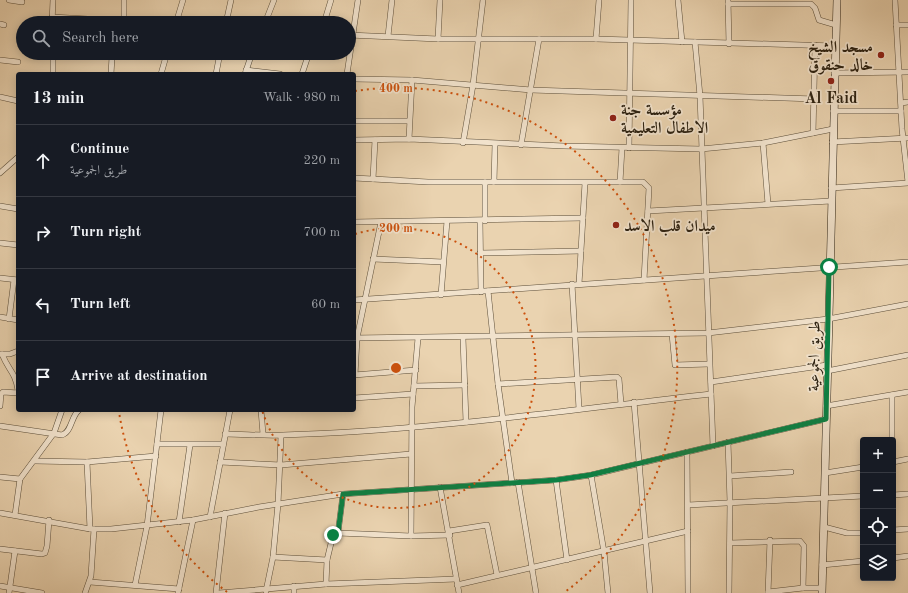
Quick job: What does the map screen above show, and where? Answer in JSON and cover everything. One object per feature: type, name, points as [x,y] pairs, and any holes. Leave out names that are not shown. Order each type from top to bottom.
[{"type":"main road","name":"طريق الجموعية","points":[[822,591],[832,129],[837,0]]},
{"type":"street","points":[[9,0],[22,2]]},
{"type":"street","points":[[52,16],[53,0]]},
{"type":"street","points":[[124,0],[124,16]]},
{"type":"street","points":[[178,16],[183,0]]},
{"type":"street","points":[[228,16],[231,0]]},
{"type":"street","points":[[268,16],[274,0]]},
{"type":"street","points":[[326,16],[331,0]]},
{"type":"street","points":[[355,16],[358,0]]},
{"type":"street","points":[[388,36],[392,0]]},
{"type":"street","points":[[438,39],[440,0]]},
{"type":"street","points":[[463,142],[473,85],[483,0]]},
{"type":"street","points":[[596,40],[599,0]]},
{"type":"street","points":[[629,148],[631,0]]},
{"type":"street","points":[[678,0],[682,42]]},
{"type":"street","points":[[831,188],[908,183],[906,138],[901,111],[895,0]]},
{"type":"street","points":[[729,44],[728,2],[811,4],[815,8],[819,20],[836,25]]},
{"type":"street","points":[[896,25],[908,25]]},
{"type":"street","points":[[356,35],[438,39],[479,38],[630,40],[835,46]]},
{"type":"street","points":[[521,145],[539,39]]},
{"type":"street","points":[[695,42],[700,96],[713,446]]},
{"type":"street","points":[[813,133],[815,99],[815,45]]},
{"type":"street","points":[[0,60],[18,62]]},
{"type":"street","points":[[53,60],[53,72]]},
{"type":"street","points":[[111,72],[112,60]]},
{"type":"street","points":[[162,72],[165,60]]},
{"type":"street","points":[[216,72],[219,60]]},
{"type":"street","points":[[246,72],[250,60]]},
{"type":"street","points":[[303,72],[307,60]]},
{"type":"street","points":[[346,72],[348,60]]},
{"type":"street","points":[[834,73],[908,72]]},
{"type":"street","points":[[356,79],[412,80],[531,90],[815,99]]},
{"type":"street","points":[[409,139],[412,80]]},
{"type":"street","points":[[0,97],[16,101]]},
{"type":"street","points":[[901,103],[908,102]]},
{"type":"street","points":[[833,111],[901,111]]},
{"type":"street","points":[[356,121],[409,121]]},
{"type":"street","points":[[356,140],[409,139],[521,145],[702,149],[763,143],[832,129]]},
{"type":"street","points":[[832,142],[906,138]]},
{"type":"street","points":[[373,179],[375,140]]},
{"type":"street","points":[[763,143],[768,204]]},
{"type":"street","points":[[494,182],[495,144]]},
{"type":"street","points":[[620,182],[622,148]]},
{"type":"street","points":[[0,173],[16,159]]},
{"type":"street","points":[[356,178],[428,182],[646,183],[648,188],[648,211],[644,280]]},
{"type":"street","points":[[481,292],[480,253],[485,182]]},
{"type":"street","points":[[578,284],[585,183]]},
{"type":"street","points":[[648,211],[831,201]]},
{"type":"street","points":[[0,206],[16,209]]},
{"type":"street","points":[[356,222],[483,221],[582,218]]},
{"type":"street","points":[[441,295],[447,221]]},
{"type":"street","points":[[381,222],[356,338],[463,338],[493,336],[708,333],[828,319],[908,304]]},
{"type":"street","points":[[0,243],[16,243]]},
{"type":"street","points":[[480,253],[581,251]]},
{"type":"street","points":[[373,258],[443,262]]},
{"type":"street","points":[[356,300],[908,262]]},
{"type":"street","points":[[0,278],[16,280],[9,319]]},
{"type":"street","points":[[572,284],[579,410]]},
{"type":"street","points":[[488,291],[502,420],[536,593]]},
{"type":"street","points":[[0,318],[16,320]]},
{"type":"street","points":[[672,334],[675,365],[709,364]]},
{"type":"street","points":[[411,536],[413,394],[418,338]]},
{"type":"street","points":[[463,338],[466,422]]},
{"type":"street","points":[[16,351],[10,354],[1,354],[14,373],[16,382]]},
{"type":"street","points":[[711,382],[827,368],[908,356]]},
{"type":"street","points":[[356,375],[416,370]]},
{"type":"street","points":[[498,384],[619,378],[621,404]]},
{"type":"street","points":[[414,386],[465,385]]},
{"type":"street","points":[[0,406],[1,394],[3,392],[16,392]]},
{"type":"street","points":[[826,406],[908,392]]},
{"type":"street","points":[[356,398],[413,394]]},
{"type":"street","points":[[225,434],[263,434],[281,436],[412,428],[502,420],[634,402],[711,394]]},
{"type":"street","points":[[892,395],[892,437]]},
{"type":"street","points":[[634,402],[650,593]]},
{"type":"street","points":[[15,515],[20,479],[35,461],[54,433],[61,412]]},
{"type":"street","points":[[0,426],[65,434],[74,414],[76,412]]},
{"type":"street","points":[[135,585],[147,526],[161,412]]},
{"type":"street","points":[[210,517],[230,412]]},
{"type":"street","points":[[261,412],[263,434]]},
{"type":"street","points":[[0,513],[49,520],[92,529],[147,526],[193,520],[225,513],[343,494],[556,480],[590,475],[826,419]]},
{"type":"street","points":[[266,591],[273,557],[281,465],[281,436]]},
{"type":"street","points":[[728,442],[730,476],[729,593]]},
{"type":"street","points":[[157,444],[223,444]]},
{"type":"street","points":[[179,522],[190,444]]},
{"type":"street","points":[[687,452],[688,593]]},
{"type":"street","points":[[220,462],[281,465],[411,454]]},
{"type":"street","points":[[35,461],[87,462],[156,456]]},
{"type":"street","points":[[896,461],[908,459]]},
{"type":"street","points":[[85,593],[90,582],[92,529],[87,462]]},
{"type":"street","points":[[825,473],[860,467]]},
{"type":"street","points":[[730,476],[791,472]]},
{"type":"street","points":[[590,475],[604,552],[608,593]]},
{"type":"street","points":[[0,477],[20,479]]},
{"type":"street","points":[[556,480],[567,560]]},
{"type":"street","points":[[440,487],[459,593]]},
{"type":"street","points":[[338,533],[343,494]]},
{"type":"street","points":[[896,495],[908,494]]},
{"type":"street","points":[[688,505],[860,496]]},
{"type":"street","points":[[216,593],[225,513]]},
{"type":"street","points":[[0,549],[42,554],[45,553],[48,546],[49,520]]},
{"type":"street","points":[[90,582],[135,585],[179,591],[193,520]]},
{"type":"street","points":[[326,584],[327,560],[333,535],[338,533],[411,536],[449,533],[487,525],[497,575]]},
{"type":"street","points":[[824,528],[847,533],[860,533]]},
{"type":"street","points":[[896,530],[908,529]]},
{"type":"street","points":[[219,593],[266,591],[294,586],[326,584],[457,582],[604,552],[688,531]]},
{"type":"street","points":[[730,542],[770,540],[793,540],[802,542],[804,546],[803,588]]},
{"type":"street","points":[[770,540],[768,593],[803,588],[822,591]]},
{"type":"street","points":[[9,590],[15,551]]},
{"type":"street","points":[[896,558],[908,556]]},
{"type":"street","points":[[273,557],[327,560]]},
{"type":"street","points":[[822,564],[860,561]]},
{"type":"street","points":[[0,586],[9,590],[42,593]]},
{"type":"street","points":[[294,586],[294,593]]},
{"type":"place","name":"مسجد الشيخ خالد حنقوق","points":[[881,55]]},
{"type":"place","name":"Al Faid","points":[[831,81]]},
{"type":"place","name":"مؤسسة جنة الاطفال التعليمية","points":[[613,118]]},
{"type":"place","name":"ميدان قلب الاسد","points":[[616,225]]},
{"type":"route","points":[[333,535],[338,533],[343,494],[556,480],[590,475],[826,419],[829,267]]}]
